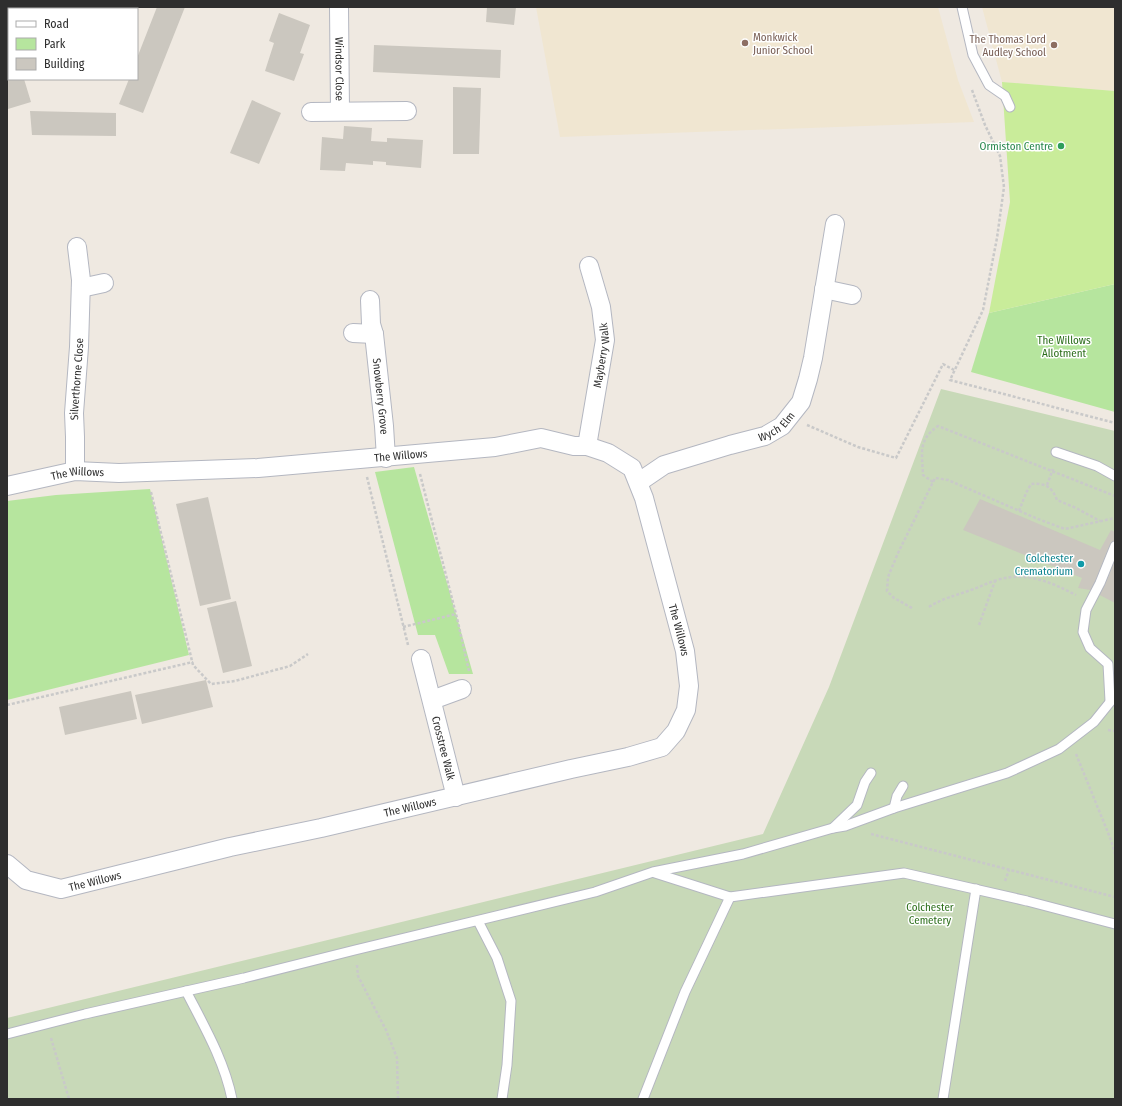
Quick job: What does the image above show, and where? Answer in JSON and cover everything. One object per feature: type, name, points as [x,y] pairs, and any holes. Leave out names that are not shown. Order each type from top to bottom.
[{"type":"street","name":"Windsor Close","points":[[339,7],[340,111],[407,111]]},
{"type":"street","points":[[311,112],[340,111]]},
{"type":"street","name":"Wych Elm","points":[[639,482],[664,465],[765,436],[782,426],[790,418],[801,402],[808,379],[835,224]]},
{"type":"street","name":"Silverthorne Close","points":[[75,471],[74,413],[79,347],[81,288],[77,248]]},
{"type":"street","name":"Mayberry Walk","points":[[587,446],[605,340],[601,307],[589,266]]},
{"type":"street","points":[[81,288],[104,283]]},
{"type":"street","points":[[824,289],[852,295]]},
{"type":"street","name":"Snowberry Grove","points":[[370,300],[371,324],[374,334],[386,458]]},
{"type":"street","points":[[353,333],[374,334]]},
{"type":"street","name":"The Willows","points":[[7,486],[75,471],[120,473],[258,468],[386,458],[495,447],[541,438],[574,446],[587,446],[608,453],[632,468],[639,482],[684,651],[689,686],[686,710],[676,731],[662,747],[628,757],[321,828],[230,847],[61,889],[26,880],[7,864]]},
{"type":"street","name":"Crosstree Walk","points":[[421,659],[456,796]]},
{"type":"street","points":[[432,700],[462,689]]},
{"type":"lane","points":[[962,7],[973,55],[989,84],[1005,96],[1010,107]]},
{"type":"lane","points":[[1056,452],[1097,466],[1115,476]]},
{"type":"lane","points":[[7,1034],[186,990],[244,978],[595,892],[653,872],[743,854],[833,828],[845,826],[894,808],[1007,773],[1059,749],[1071,741],[1094,722],[1113,699],[1108,664],[1090,648],[1083,632],[1086,610],[1115,546]]},
{"type":"lane","points":[[833,828],[857,805],[865,782],[871,773]]},
{"type":"lane","points":[[894,808],[897,796],[903,786]]},
{"type":"lane","points":[[653,872],[730,897],[904,873],[976,889],[1115,924]]},
{"type":"lane","points":[[943,1099],[976,889]]},
{"type":"lane","points":[[643,1099],[685,992],[730,897]]},
{"type":"lane","points":[[478,921],[497,958],[511,1001],[508,1065],[502,1099]]},
{"type":"lane","points":[[186,990],[218,1055],[229,1082],[232,1099]]},
{"type":"path","points":[[972,88],[985,125],[1000,156],[1004,187],[997,238],[983,310],[950,380],[1115,423]]},
{"type":"path","points":[[790,418],[858,447],[896,458],[943,364],[954,370]]},
{"type":"path","points":[[933,482],[922,475],[922,450],[925,437],[938,426],[1115,496]]},
{"type":"path","points":[[415,455],[456,614],[472,686],[462,689]]},
{"type":"path","points":[[365,471],[412,661],[421,659]]},
{"type":"path","points":[[1047,486],[1053,471]]},
{"type":"path","points":[[146,472],[193,665],[211,684],[235,681],[290,666],[308,654]]},
{"type":"path","points":[[912,608],[894,598],[887,591],[888,577],[898,553],[935,478],[948,480],[1019,511],[1065,528],[1115,518]]},
{"type":"path","points":[[1019,511],[1031,484],[1044,484],[1050,487],[1057,500],[1101,521]]},
{"type":"path","points":[[929,607],[940,600],[967,592],[996,580],[1025,576],[1048,581],[1089,602]]},
{"type":"path","points":[[979,625],[996,580]]},
{"type":"path","points":[[403,627],[456,614]]},
{"type":"path","points":[[7,705],[192,662]]},
{"type":"path","points":[[1071,741],[1111,840],[1115,854]]},
{"type":"path","points":[[845,826],[884,838],[1115,898]]},
{"type":"path","points":[[355,950],[358,976],[386,1030],[397,1058],[398,1099]]},
{"type":"path","points":[[47,1024],[69,1099]]},
{"type":"shaded area","name":"Monkwick Junior School","points":[[536,7],[938,7],[958,80],[974,122],[560,137]]},
{"type":"shaded area","name":"The Thomas Lord Audley School","points":[[982,7],[1115,7],[1115,91],[1002,82]]},
{"type":"green space","name":"Ormiston Centre","points":[[1002,82],[1115,91],[1115,284],[989,313],[1010,202]]},
{"type":"green space","name":"The Willows Allotment","points":[[1115,284],[1115,412],[971,372],[989,313]]},
{"type":"green space","name":"Colchester Cemetery","points":[[941,389],[1115,431],[1115,1099],[7,1099],[7,1018],[763,834],[829,687]]},
{"type":"green space","points":[[414,467],[473,674],[449,674],[435,635],[418,635],[375,472]]},
{"type":"green space","points":[[150,489],[189,655],[7,700],[7,501],[56,495]]},
{"type":"building","points":[[157,7],[185,7],[143,113],[119,104],[129,80],[138,80],[138,55]]},
{"type":"building","points":[[487,7],[516,7],[514,25],[486,22]]},
{"type":"building","points":[[279,13],[310,25],[300,53],[304,54],[294,81],[265,71],[274,43],[269,41]]},
{"type":"building","points":[[7,21],[8,80],[24,80],[31,102],[8,109]]},
{"type":"building","points":[[374,45],[501,50],[500,78],[373,72]]},
{"type":"building","points":[[453,87],[481,88],[479,154],[453,154]]},
{"type":"building","points":[[252,100],[281,113],[259,164],[230,153]]},
{"type":"building","points":[[30,111],[116,113],[116,136],[32,135]]},
{"type":"building","points":[[344,126],[372,128],[371,141],[387,142],[387,138],[423,140],[421,168],[386,165],[386,162],[373,161],[373,165],[346,163],[345,171],[320,170],[322,137],[343,139]]},
{"type":"building","points":[[208,497],[231,599],[200,606],[176,504]]},
{"type":"building","name":"Colchester Crematorium","points":[[980,499],[1100,550],[1111,530],[1115,532],[1115,603],[1090,590],[1078,588],[1082,578],[963,530]]},
{"type":"building","points":[[236,601],[252,666],[223,673],[207,608]]},
{"type":"building","points":[[206,680],[213,707],[142,724],[135,695]]},
{"type":"building","points":[[131,691],[137,719],[65,735],[59,707]]},
{"type":"place","name":"Monkwick Junior School","points":[[745,43]]},
{"type":"place","name":"The Thomas Lord Audley School","points":[[1054,45]]},
{"type":"place","name":"Ormiston Centre","points":[[1061,146]]},
{"type":"place","name":"Colchester Crematorium","points":[[1081,564]]}]
